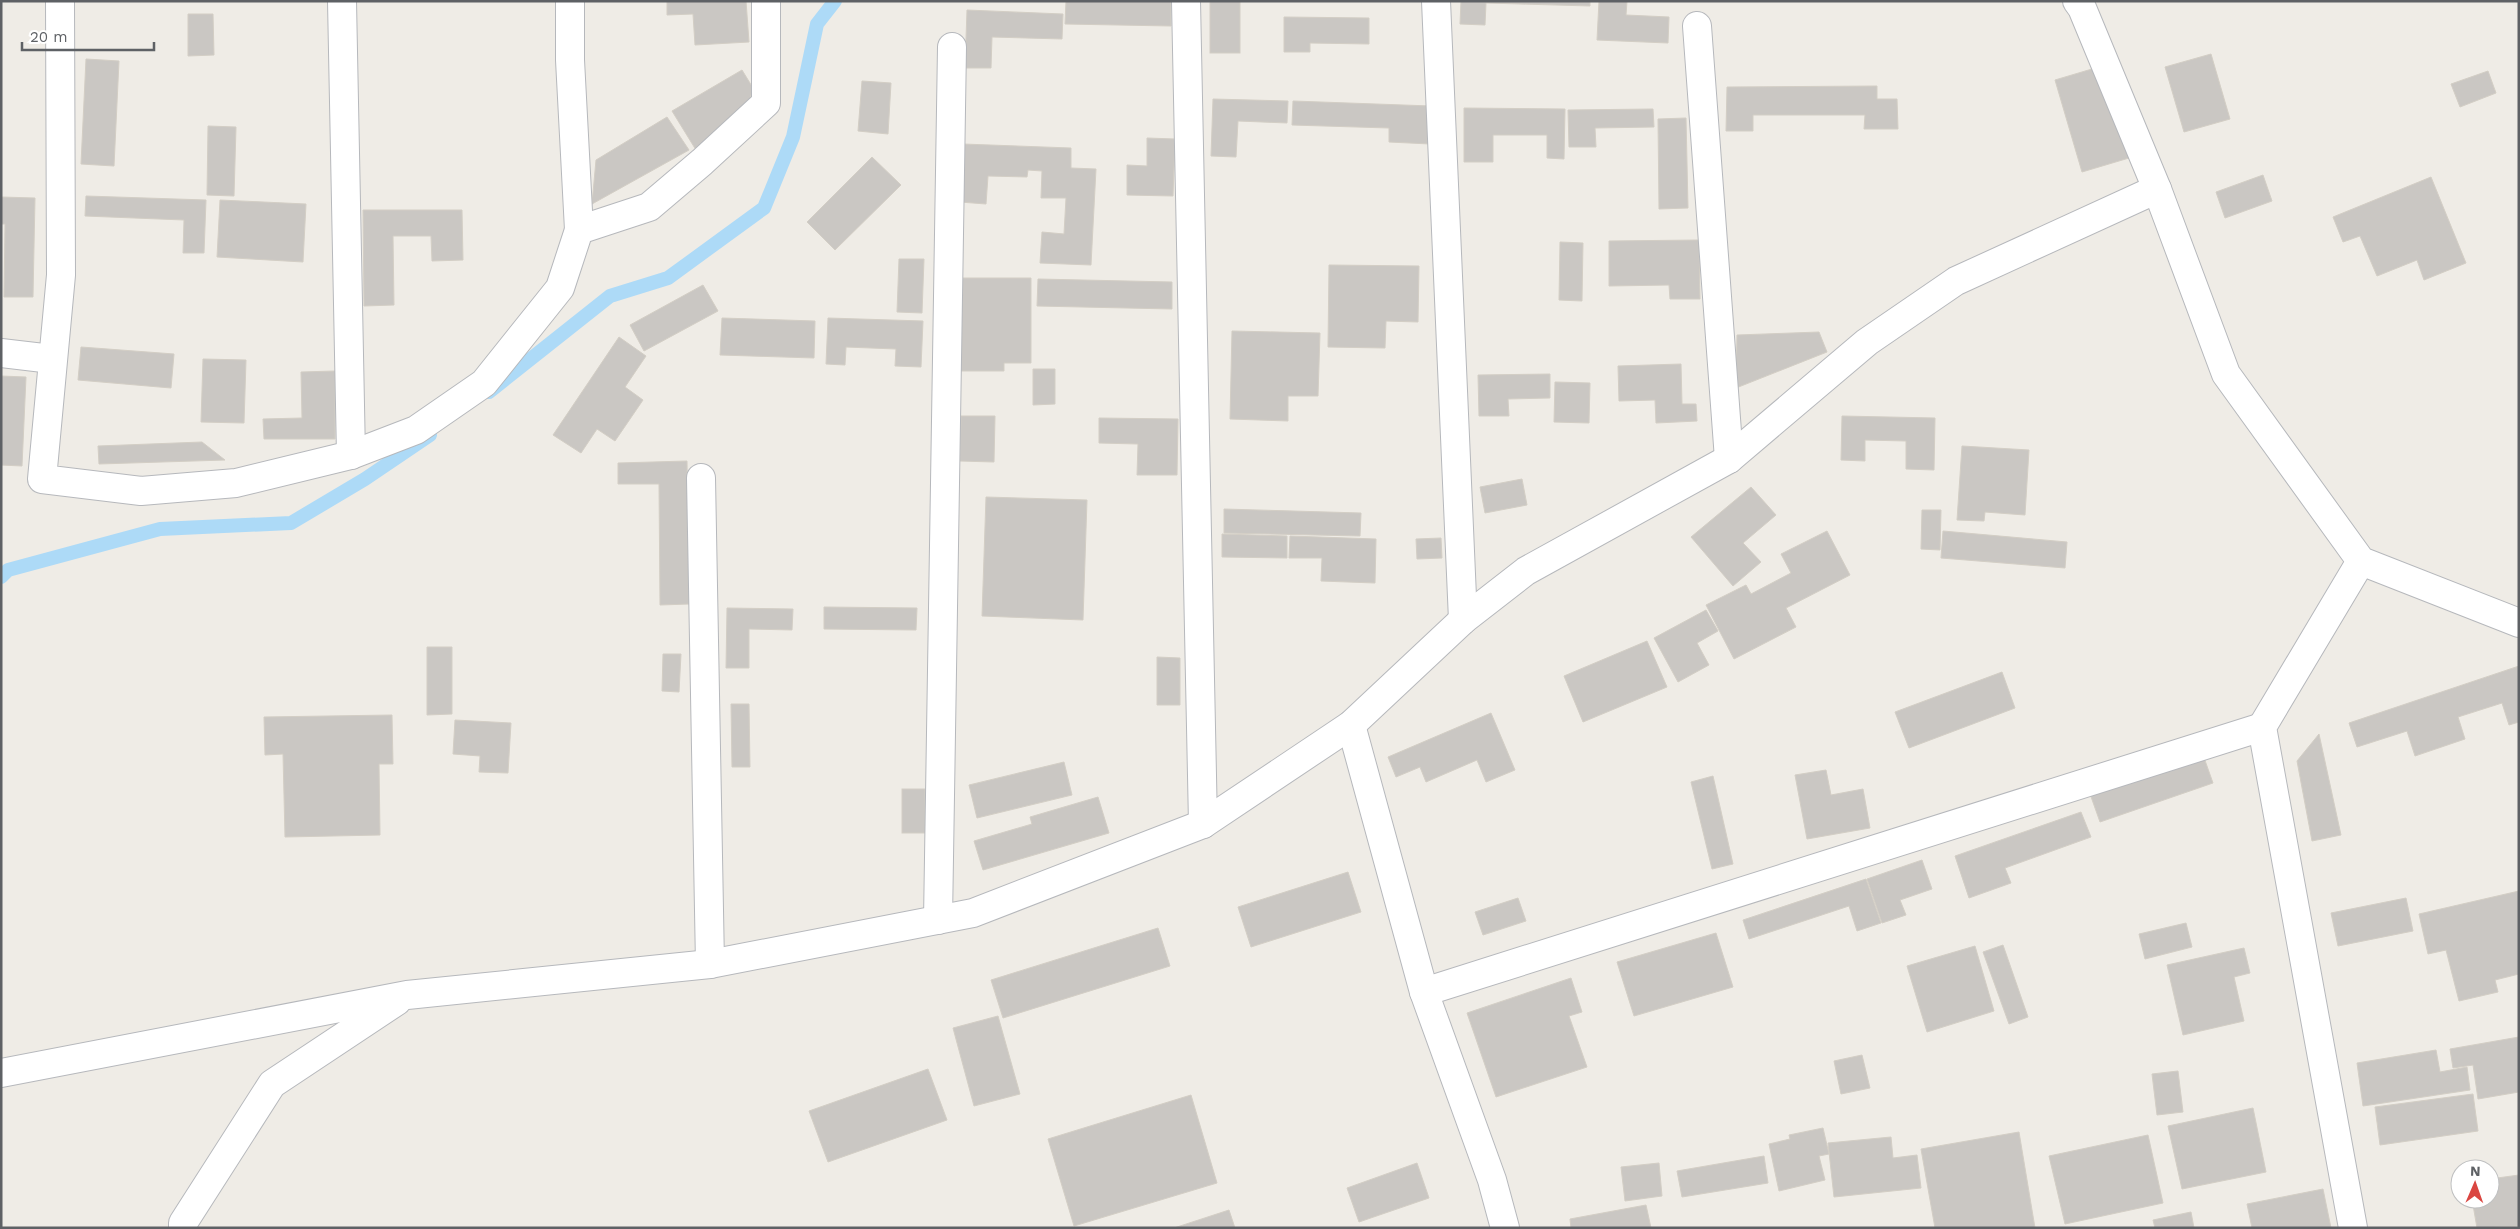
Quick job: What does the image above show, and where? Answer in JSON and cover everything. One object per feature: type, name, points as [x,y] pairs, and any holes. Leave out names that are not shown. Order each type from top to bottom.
[{"type":"street","points":[[60,1],[62,275],[52,359],[42,479],[141,491],[236,483],[351,455],[416,430],[484,383],[560,288],[579,230],[570,60],[570,1]]},
{"type":"street","points":[[342,1],[351,455]]},
{"type":"street","points":[[579,230],[648,207],[702,162],[766,103],[766,1]]},
{"type":"street","points":[[1186,1],[1203,824]]},
{"type":"street","points":[[1436,1],[1463,620]]},
{"type":"street","points":[[2077,1],[2082,8],[2157,189],[2226,374],[2361,562],[2519,623]]},
{"type":"street","points":[[1697,26],[1729,459]]},
{"type":"street","points":[[938,920],[952,47]]},
{"type":"street","points":[[1,1073],[407,995],[710,964],[973,914],[1203,824],[1351,725],[1463,620],[1526,571],[1729,459],[1867,342],[1956,281],[2157,189]]},
{"type":"street","points":[[1,353],[52,359]]},
{"type":"street","points":[[702,478],[710,964]]},
{"type":"street","points":[[2352,1228],[2262,727],[2361,562]]},
{"type":"street","points":[[1351,725],[1424,992],[1492,1180],[1506,1228]]},
{"type":"street","points":[[1424,992],[2262,727]]},
{"type":"street","points":[[183,1228],[183,1223],[272,1084],[407,995]]},
{"type":"building","points":[[667,1],[746,1],[749,42],[695,45],[693,14],[667,15]]},
{"type":"building","points":[[1066,1],[1171,1],[1171,26],[1065,24]]},
{"type":"building","points":[[1210,1],[1240,1],[1240,53],[1210,53]]},
{"type":"building","points":[[1461,1],[1590,1],[1590,6],[1486,3],[1485,25],[1460,24]]},
{"type":"building","points":[[1599,1],[1627,1],[1626,15],[1669,17],[1668,43],[1597,40]]},
{"type":"building","points":[[967,10],[1063,14],[1062,39],[992,37],[991,68],[965,68]]},
{"type":"building","points":[[188,14],[213,14],[214,55],[188,56]]},
{"type":"building","points":[[1284,17],[1369,18],[1369,44],[1310,43],[1310,52],[1284,52]]},
{"type":"building","points":[[2211,54],[2230,119],[2184,132],[2165,67]]},
{"type":"building","points":[[86,59],[119,61],[114,166],[81,164]]},
{"type":"building","points":[[2102,66],[2129,158],[2082,172],[2055,80]]},
{"type":"building","points":[[742,70],[753,88],[744,121],[696,150],[672,111]]},
{"type":"building","points":[[2488,71],[2496,93],[2460,107],[2451,84]]},
{"type":"building","points":[[862,81],[891,83],[888,134],[858,131]]},
{"type":"building","points":[[1877,86],[1877,99],[1897,99],[1898,129],[1864,129],[1865,115],[1753,115],[1753,131],[1726,131],[1727,87]]},
{"type":"building","points":[[1213,99],[1288,101],[1287,123],[1238,121],[1236,157],[1211,156]]},
{"type":"building","points":[[1293,101],[1431,106],[1430,144],[1389,142],[1389,128],[1292,125]]},
{"type":"building","points":[[1464,108],[1565,109],[1564,159],[1547,158],[1547,135],[1493,135],[1493,162],[1464,162]]},
{"type":"building","points":[[1653,109],[1654,127],[1595,128],[1596,147],[1569,147],[1568,110]]},
{"type":"building","points":[[667,117],[689,150],[592,204],[596,160]]},
{"type":"building","points":[[1686,118],[1688,208],[1659,209],[1658,119]]},
{"type":"building","points":[[208,126],[236,127],[234,196],[207,195]]},
{"type":"building","points":[[1147,138],[1175,139],[1173,196],[1127,195],[1127,165],[1147,166]]},
{"type":"building","points":[[963,144],[1071,148],[1071,168],[1096,169],[1091,265],[1040,263],[1042,232],[1064,234],[1066,198],[1041,198],[1042,171],[1028,170],[1027,177],[988,176],[986,204],[960,202]]},
{"type":"building","points":[[872,157],[901,185],[835,250],[807,222]]},
{"type":"building","points":[[2263,175],[2272,201],[2225,218],[2216,192]]},
{"type":"building","points":[[2431,177],[2466,263],[2424,280],[2417,260],[2377,276],[2360,236],[2343,242],[2333,217]]},
{"type":"building","points":[[86,196],[206,200],[204,253],[183,253],[184,220],[85,216]]},
{"type":"building","points":[[1,197],[35,198],[33,297],[4,297],[5,224],[1,224]]},
{"type":"building","points":[[220,200],[306,204],[303,262],[217,257]]},
{"type":"building","points":[[363,210],[462,210],[463,260],[432,261],[431,236],[393,236],[394,305],[364,306]]},
{"type":"building","points":[[1699,240],[1700,299],[1670,299],[1669,285],[1609,286],[1609,241]]},
{"type":"building","points":[[1560,242],[1583,243],[1582,301],[1559,300]]},
{"type":"building","points":[[899,259],[924,259],[922,313],[897,312]]},
{"type":"building","points":[[1329,265],[1419,266],[1418,322],[1386,321],[1385,348],[1328,347]]},
{"type":"building","points":[[958,278],[1031,278],[1031,363],[1004,363],[1004,371],[959,371]]},
{"type":"building","points":[[1038,279],[1172,282],[1172,309],[1037,306]]},
{"type":"building","points":[[703,285],[718,311],[644,351],[630,325]]},
{"type":"building","points":[[722,318],[815,321],[814,358],[720,355]]},
{"type":"building","points":[[828,318],[923,321],[921,367],[895,366],[896,349],[846,347],[845,365],[826,364]]},
{"type":"building","points":[[1232,331],[1320,333],[1318,396],[1288,396],[1288,421],[1230,419]]},
{"type":"building","points":[[1819,332],[1827,352],[1736,388],[1737,335]]},
{"type":"building","points":[[619,337],[646,356],[625,387],[643,400],[615,441],[597,429],[581,453],[553,435]]},
{"type":"building","points":[[81,347],[174,354],[171,388],[78,380]]},
{"type":"building","points":[[203,359],[246,360],[244,423],[201,422]]},
{"type":"building","points":[[1681,364],[1682,404],[1696,404],[1697,421],[1656,423],[1655,400],[1619,401],[1618,366]]},
{"type":"building","points":[[1033,369],[1055,369],[1055,404],[1033,405]]},
{"type":"building","points":[[335,371],[335,439],[264,439],[263,419],[302,418],[301,372]]},
{"type":"building","points":[[1550,374],[1550,398],[1508,399],[1509,416],[1479,416],[1478,375]]},
{"type":"building","points":[[1,376],[26,377],[22,466],[1,465]]},
{"type":"building","points":[[1555,382],[1590,383],[1589,423],[1554,422]]},
{"type":"building","points":[[961,416],[995,416],[994,462],[960,461]]},
{"type":"building","points":[[1842,416],[1935,418],[1934,470],[1906,469],[1906,441],[1865,440],[1865,461],[1841,460]]},
{"type":"building","points":[[1099,418],[1178,419],[1177,475],[1137,475],[1138,444],[1099,443]]},
{"type":"building","points":[[202,442],[225,460],[99,464],[98,446]]},
{"type":"building","points":[[1962,446],[2029,450],[2025,515],[1985,512],[1984,521],[1957,520]]},
{"type":"building","points":[[687,461],[689,604],[660,605],[659,484],[618,484],[618,463]]},
{"type":"building","points":[[1522,479],[1527,505],[1485,513],[1480,487]]},
{"type":"building","points":[[1751,487],[1776,515],[1743,543],[1761,562],[1733,586],[1691,537]]},
{"type":"building","points":[[986,497],[1087,500],[1083,620],[982,616]]},
{"type":"building","points":[[1224,509],[1361,513],[1360,536],[1224,533]]},
{"type":"building","points":[[1922,510],[1941,510],[1940,550],[1921,549]]},
{"type":"building","points":[[1827,531],[1850,575],[1786,608],[1796,627],[1734,659],[1706,605],[1746,585],[1751,594],[1791,573],[1781,554]]},
{"type":"building","points":[[1943,531],[2067,542],[2065,568],[1941,558]]},
{"type":"building","points":[[1222,534],[1287,536],[1287,558],[1222,557]]},
{"type":"building","points":[[1290,536],[1376,539],[1375,583],[1321,581],[1322,558],[1289,558]]},
{"type":"building","points":[[1441,538],[1442,558],[1417,559],[1416,539]]},
{"type":"building","points":[[824,607],[917,608],[916,630],[824,629]]},
{"type":"building","points":[[727,608],[793,609],[792,630],[749,629],[749,668],[726,668]]},
{"type":"building","points":[[1706,610],[1718,631],[1697,643],[1709,665],[1678,682],[1654,638]]},
{"type":"building","points":[[1647,641],[1667,687],[1583,722],[1564,676]]},
{"type":"building","points":[[427,647],[452,647],[452,714],[427,715]]},
{"type":"building","points":[[663,654],[681,654],[679,692],[662,691]]},
{"type":"building","points":[[1157,657],[1180,658],[1180,705],[1157,705]]},
{"type":"building","points":[[2519,666],[2519,722],[2509,725],[2502,703],[2458,717],[2465,739],[2415,756],[2407,731],[2357,747],[2349,723]]},
{"type":"building","points":[[2002,672],[2015,708],[1909,748],[1895,712]]},
{"type":"building","points":[[731,704],[749,704],[750,767],[732,767]]},
{"type":"building","points":[[1491,713],[1515,770],[1486,782],[1477,760],[1426,782],[1420,767],[1396,777],[1388,757]]},
{"type":"building","points":[[392,715],[393,764],[379,764],[380,835],[285,837],[283,754],[265,755],[264,717]]},
{"type":"building","points":[[455,720],[511,723],[508,773],[479,772],[480,756],[453,754]]},
{"type":"building","points":[[2319,734],[2341,835],[2312,841],[2297,761]]},
{"type":"building","points":[[2202,752],[2213,783],[2100,822],[2089,791]]},
{"type":"building","points":[[1064,762],[1072,795],[977,818],[969,785]]},
{"type":"building","points":[[1826,770],[1831,795],[1863,789],[1870,828],[1807,839],[1795,775]]},
{"type":"building","points":[[1713,776],[1733,864],[1712,869],[1691,782]]},
{"type":"building","points":[[902,789],[925,789],[925,833],[902,833]]},
{"type":"building","points":[[1098,797],[1109,833],[983,870],[974,841],[1032,824],[1030,817]]},
{"type":"building","points":[[2081,812],[2091,837],[2005,868],[2011,883],[1969,898],[1955,856]]},
{"type":"building","points":[[1922,860],[1932,889],[1900,900],[1906,915],[1882,923],[1867,879]]},
{"type":"building","points":[[1348,872],[1361,912],[1251,947],[1238,907]]},
{"type":"building","points":[[1866,879],[1881,923],[1857,931],[1849,906],[1749,939],[1743,920]]},
{"type":"building","points":[[2519,891],[2519,974],[2495,980],[2498,992],[2459,1001],[2446,950],[2428,954],[2419,914]]},
{"type":"building","points":[[1518,898],[1526,921],[1483,935],[1475,912]]},
{"type":"building","points":[[2406,898],[2413,931],[2338,946],[2331,913]]},
{"type":"building","points":[[2186,923],[2192,947],[2145,959],[2139,934]]},
{"type":"building","points":[[1158,928],[1170,966],[1003,1018],[991,980]]},
{"type":"building","points":[[1716,933],[1733,987],[1634,1016],[1617,962]]},
{"type":"building","points":[[2003,945],[2028,1017],[2009,1024],[1983,952]]},
{"type":"building","points":[[1975,946],[1994,1011],[1927,1032],[1907,966]]},
{"type":"building","points":[[2244,948],[2250,973],[2234,977],[2244,1021],[2183,1035],[2167,965]]},
{"type":"building","points":[[1571,978],[1582,1012],[1569,1016],[1587,1067],[1496,1097],[1467,1013]]},
{"type":"building","points":[[998,1016],[1020,1094],[974,1106],[953,1028]]},
{"type":"building","points":[[2519,1037],[2519,1092],[2478,1099],[2473,1065],[2453,1068],[2450,1049]]},
{"type":"building","points":[[2436,1050],[2440,1072],[2467,1067],[2470,1090],[2363,1106],[2357,1063]]},
{"type":"building","points":[[1862,1055],[1870,1088],[1841,1094],[1834,1061]]},
{"type":"building","points":[[928,1069],[947,1120],[828,1162],[809,1111]]},
{"type":"building","points":[[2178,1071],[2183,1112],[2157,1115],[2152,1074]]},
{"type":"building","points":[[2473,1094],[2478,1131],[2380,1145],[2375,1107]]},
{"type":"building","points":[[1191,1095],[1217,1183],[1074,1226],[1048,1139]]},
{"type":"building","points":[[2253,1108],[2266,1172],[2182,1189],[2168,1126]]},
{"type":"building","points":[[1823,1128],[1829,1154],[1819,1156],[1825,1180],[1779,1191],[1769,1144],[1790,1139],[1789,1135]]},
{"type":"building","points":[[2019,1132],[2035,1228],[1935,1228],[1921,1149]]},
{"type":"building","points":[[2148,1135],[2163,1203],[2065,1224],[2049,1156]]},
{"type":"building","points":[[1891,1137],[1893,1158],[1917,1155],[1921,1188],[1834,1197],[1828,1143]]},
{"type":"building","points":[[1764,1156],[1768,1183],[1682,1197],[1677,1171]]},
{"type":"building","points":[[1417,1163],[1429,1198],[1359,1222],[1347,1188]]},
{"type":"building","points":[[1659,1163],[1662,1196],[1625,1201],[1621,1167]]},
{"type":"building","points":[[2519,1175],[2519,1226],[2477,1228],[2474,1209],[2500,1209],[2500,1178]]},
{"type":"building","points":[[2323,1189],[2331,1228],[2252,1228],[2247,1204]]},
{"type":"building","points":[[1646,1205],[1651,1228],[1571,1228],[1570,1219]]},
{"type":"building","points":[[1229,1210],[1235,1228],[1174,1228]]},
{"type":"building","points":[[2191,1212],[2194,1228],[2155,1228],[2153,1220]]},
{"type":"waterway","points":[[489,392],[610,296],[668,278],[764,208],[793,137],[817,24],[835,1]]},
{"type":"waterway","points":[[1,577],[8,570],[160,529],[291,523],[365,479],[430,435]]}]
